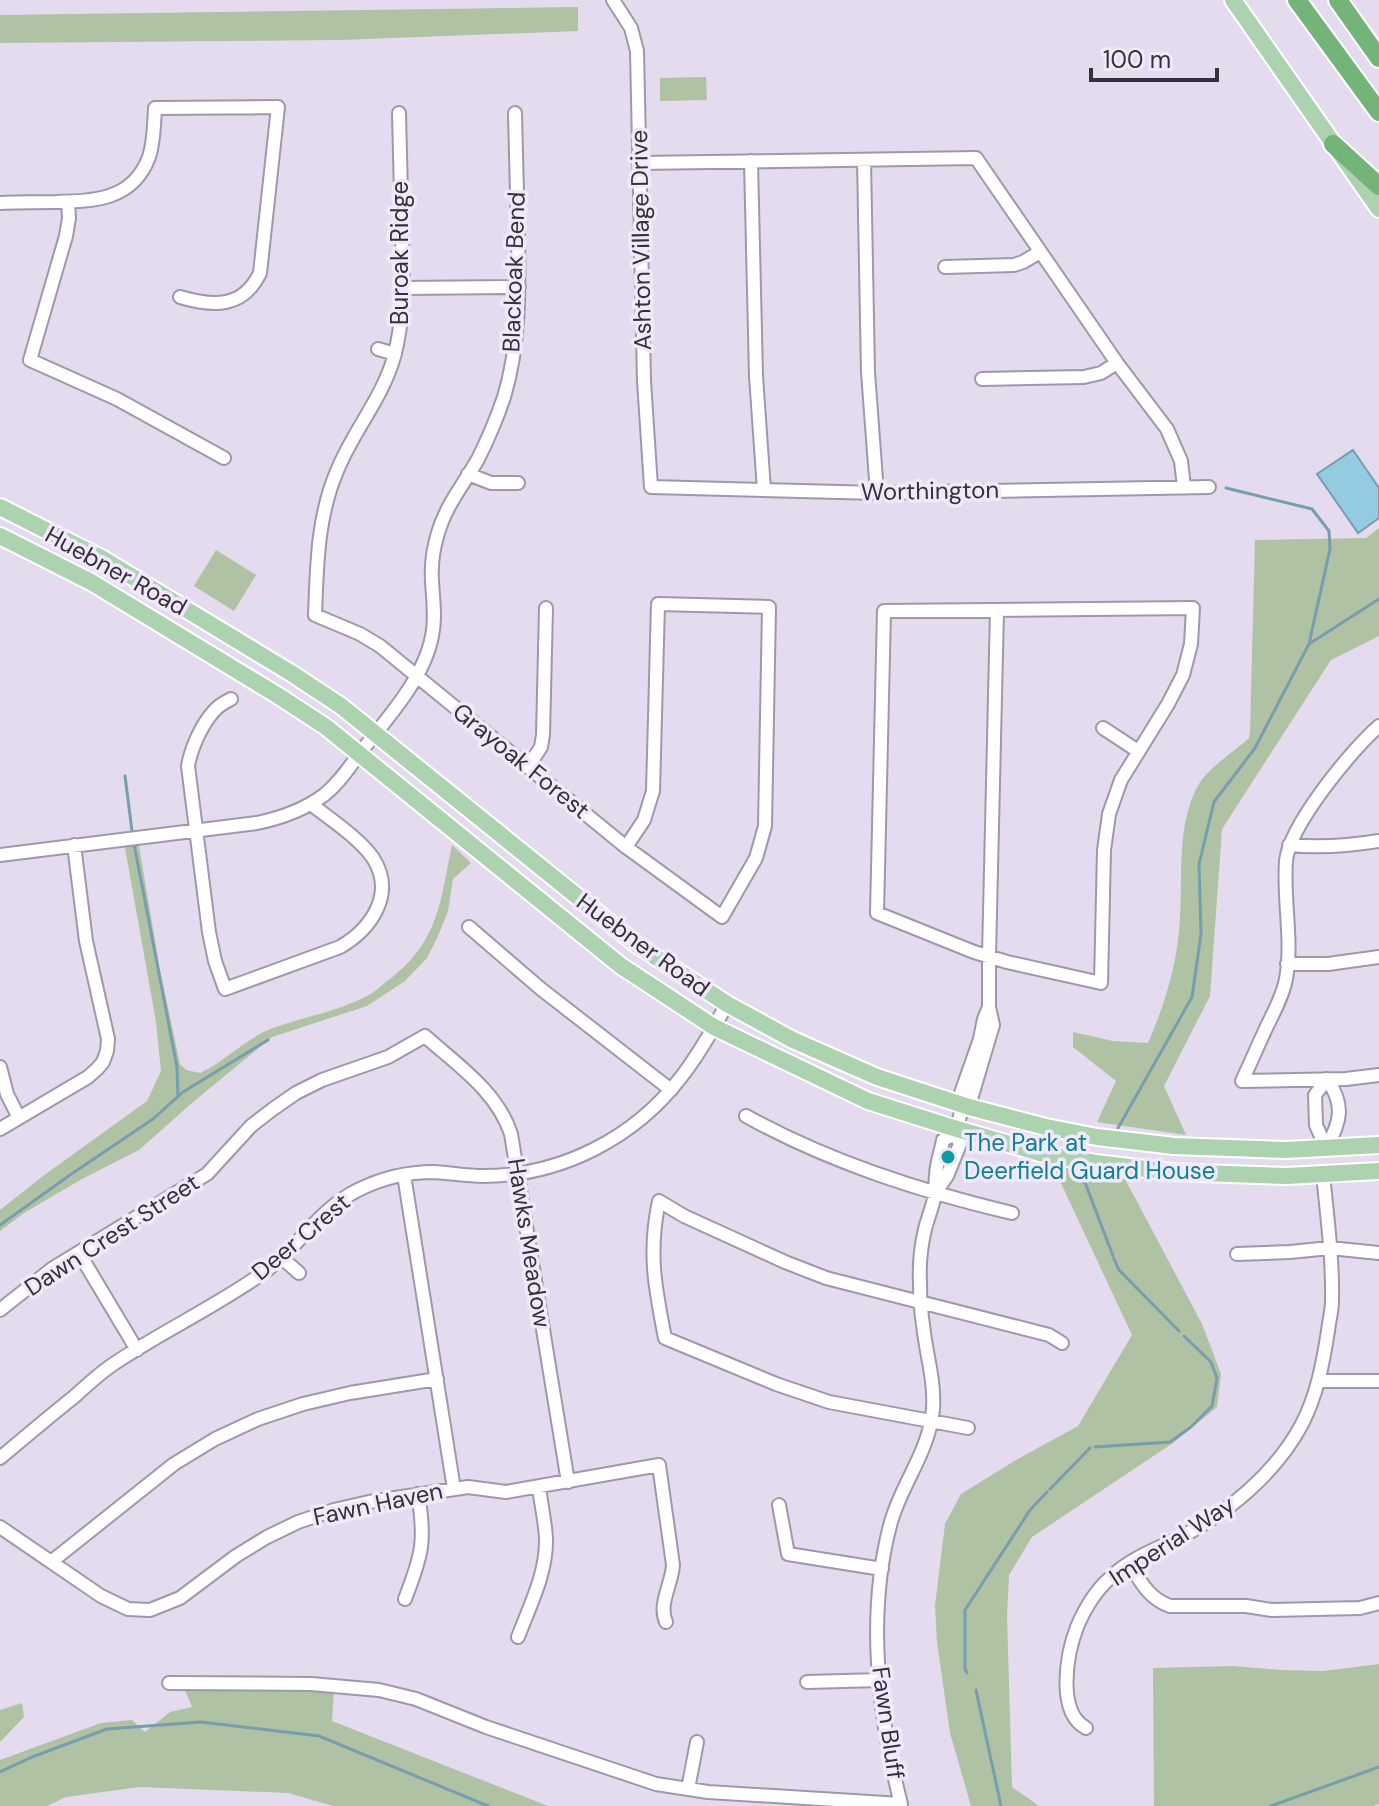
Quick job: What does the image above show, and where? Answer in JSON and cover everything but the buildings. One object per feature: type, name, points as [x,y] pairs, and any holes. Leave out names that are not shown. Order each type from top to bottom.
[{"type":"highway","points":[[1297,0],[1379,112]]},
{"type":"highway","points":[[1338,0],[1379,58]]},
{"type":"highway","points":[[1333,144],[1379,186]]},
{"type":"main road","points":[[1233,0],[1379,209]]},
{"type":"main road","name":"Huebner Road","points":[[0,507],[103,559],[341,706],[614,928],[727,1004],[793,1040],[877,1077],[1046,1127],[1156,1145],[1286,1150],[1379,1145]]},
{"type":"main road","points":[[2,537],[16,516]]},
{"type":"main road","name":"Huebner Road","points":[[2,537],[91,582],[314,719],[610,957],[714,1027],[868,1101],[956,1132],[1040,1153],[1153,1171],[1286,1176],[1379,1171]]},
{"type":"main road","points":[[1323,1174],[1326,1148]]},
{"type":"street","name":"Ashton Village Drive","points":[[613,0],[631,28],[637,51],[644,381],[651,487]]},
{"type":"street","points":[[0,203],[100,200],[114,195],[136,179],[144,167],[150,154],[155,108],[278,107],[260,273],[254,285],[241,297],[228,302],[196,302],[180,297]]},
{"type":"street","name":"Buroak Ridge","points":[[315,615],[316,557],[327,498],[348,446],[385,382],[395,354],[403,312],[399,113]]},
{"type":"street","name":"Blackoak Bend","points":[[311,804],[326,794],[376,734],[428,654],[433,634],[432,563],[438,532],[450,502],[478,459],[496,419],[513,359],[519,287],[515,113]]},
{"type":"street","points":[[639,163],[976,158],[1117,363],[1167,429],[1184,471],[1184,487]]},
{"type":"street","points":[[864,160],[868,372],[877,493]]},
{"type":"street","points":[[751,161],[756,376],[764,490]]},
{"type":"street","points":[[68,202],[66,236],[30,360],[117,399],[224,458]]},
{"type":"street","points":[[945,267],[1014,265],[1040,252]]},
{"type":"street","points":[[403,288],[519,287]]},
{"type":"street","points":[[378,349],[395,354]]},
{"type":"street","points":[[982,379],[1084,377],[1101,373],[1117,363]]},
{"type":"street","points":[[468,474],[491,483],[518,483]]},
{"type":"street","name":"Worthington","points":[[651,487],[877,493],[1209,487]]},
{"type":"street","name":"Grayoak Forest","points":[[315,615],[380,646],[626,847],[722,917],[756,858],[765,826],[769,607],[658,604],[653,791],[644,820],[626,847]]},
{"type":"street","points":[[528,767],[541,747],[543,735],[546,608]]},
{"type":"street","points":[[1193,608],[1191,644],[1183,675],[1114,796],[1106,832],[1101,983],[1007,962],[877,913],[884,611],[997,610],[1193,608]]},
{"type":"street","points":[[956,1132],[963,1103],[971,1099],[993,1019],[989,1007],[989,956],[997,610]]},
{"type":"street","points":[[0,855],[74,845],[195,830],[271,820],[311,804],[360,844],[378,868],[381,892],[375,915],[354,939],[225,989],[209,932],[195,830],[188,778],[190,754],[214,711],[231,699]]},
{"type":"street","points":[[1379,726],[1352,754],[1299,823],[1289,845],[1286,866],[1286,980],[1242,1081],[1346,1079],[1379,1075]]},
{"type":"street","points":[[1103,728],[1138,751]]},
{"type":"street","points":[[1289,845],[1315,848],[1379,841]]},
{"type":"street","points":[[0,1129],[88,1077],[103,1062],[107,1051],[108,1039],[86,941],[74,845]]},
{"type":"street","points":[[469,927],[541,989],[671,1090]]},
{"type":"street","points":[[1287,964],[1328,964],[1379,957]]},
{"type":"street","name":"Deer Crest","points":[[0,1458],[108,1368],[261,1275],[282,1258],[315,1221],[340,1200],[369,1184],[404,1175],[435,1172],[482,1176],[518,1173],[557,1165],[605,1145],[627,1131],[671,1090],[727,1004]]},
{"type":"street","name":"Hawks Meadow","points":[[425,1036],[486,1091],[499,1107],[511,1134],[568,1482]]},
{"type":"street","name":"Dawn Crest Street","points":[[0,1310],[43,1274],[207,1174],[251,1126],[296,1093],[322,1080],[388,1057],[425,1036]]},
{"type":"street","points":[[0,1067],[7,1094],[19,1118]]},
{"type":"street","points":[[1326,1148],[1316,1125],[1315,1095],[1327,1079]]},
{"type":"street","points":[[1326,1148],[1338,1126],[1338,1094],[1327,1079]]},
{"type":"street","points":[[746,1116],[782,1136],[865,1170],[935,1193],[1012,1213]]},
{"type":"street","name":"Fawn Bluff","points":[[169,1683],[311,1684],[379,1690],[416,1699],[486,1727],[656,1784],[901,1804],[890,1754],[880,1680],[878,1603],[885,1548],[897,1504],[927,1443],[931,1422],[932,1372],[923,1325],[920,1265],[943,1140],[956,1132]]},
{"type":"street","name":"Imperial Way","points":[[1086,1728],[1073,1717],[1068,1704],[1067,1676],[1072,1642],[1092,1599],[1109,1578],[1138,1556],[1178,1539],[1207,1522],[1260,1480],[1292,1442],[1310,1406],[1319,1381],[1332,1303],[1323,1174]]},
{"type":"street","points":[[404,1175],[454,1489]]},
{"type":"street","points":[[968,1428],[829,1402],[776,1384],[665,1338],[653,1267],[654,1224],[659,1201],[684,1216],[826,1278],[1049,1335],[1062,1343]]},
{"type":"street","points":[[1237,1254],[1330,1248],[1379,1253]]},
{"type":"street","points":[[79,1253],[137,1350]]},
{"type":"street","points":[[282,1258],[299,1273]]},
{"type":"street","points":[[51,1562],[174,1464],[215,1439],[258,1419],[303,1404],[437,1379]]},
{"type":"street","points":[[1319,1381],[1379,1381]]},
{"type":"street","name":"Fawn Haven","points":[[0,1527],[115,1604],[128,1609],[150,1610],[180,1598],[267,1537],[298,1522],[357,1505],[468,1487],[506,1492],[659,1465],[673,1565],[662,1614],[666,1622]]},
{"type":"street","points":[[518,1637],[537,1589],[544,1561],[546,1535],[539,1487]]},
{"type":"street","points":[[405,1599],[422,1549],[423,1527],[418,1494]]},
{"type":"street","points":[[779,1505],[788,1554],[882,1569]]},
{"type":"street","points":[[1129,1563],[1145,1589],[1159,1602],[1170,1606],[1246,1606],[1272,1610],[1360,1608],[1379,1603]]},
{"type":"street","points":[[807,1682],[880,1680]]},
{"type":"street","points":[[688,1789],[697,1742]]},
{"type":"green space","points":[[578,7],[578,31],[340,40],[0,43],[0,15]]},
{"type":"green space","points":[[706,77],[707,100],[660,101],[660,78]]},
{"type":"green space","points":[[1379,528],[1379,636],[1331,660],[1222,829],[1210,996],[1164,1086],[1186,1135],[1097,1122],[1116,1081],[1073,1047],[1073,1032],[1113,1041],[1148,1043],[1160,1013],[1177,951],[1182,850],[1192,799],[1208,773],[1249,738],[1255,540],[1366,538]]},
{"type":"green space","points":[[216,550],[256,575],[234,611],[194,586]]},
{"type":"green space","points":[[138,840],[180,1064],[186,1070],[200,1073],[263,1032],[343,1007],[378,989],[406,965],[428,935],[440,902],[452,845],[471,863],[453,879],[448,911],[427,958],[405,981],[367,1006],[272,1037],[139,1150],[82,1179],[0,1231],[0,1210],[147,1101],[161,1071],[156,1022],[124,842]]},
{"type":"green space","points":[[1051,1162],[1125,1179],[1202,1324],[1221,1374],[1217,1407],[1173,1443],[1032,1537],[1009,1575],[1007,1616],[1012,1787],[1039,1806],[971,1806],[950,1733],[937,1642],[935,1606],[945,1524],[961,1494],[1078,1426],[1132,1335]]},
{"type":"green space","points":[[1379,1664],[1379,1804],[1154,1806],[1153,1668],[1233,1666],[1323,1671]]},
{"type":"green space","points":[[210,1687],[334,1689],[332,1721],[548,1806],[333,1806],[288,1793],[140,1787],[66,1797],[47,1806],[0,1806],[0,1760],[101,1723],[132,1720],[145,1732],[170,1712],[192,1707],[185,1690]]},
{"type":"green space","points":[[22,1703],[24,1717],[0,1742],[0,1710]]},
{"type":"water","points":[[1353,450],[1379,488],[1379,518],[1358,533],[1317,474]]},
{"type":"waterway","points":[[1226,488],[1312,509],[1329,531],[1330,549],[1309,644]]},
{"type":"waterway","points":[[1118,1128],[1192,997],[1201,934],[1199,864],[1214,802],[1255,748],[1309,644],[1379,599]]},
{"type":"waterway","points":[[125,776],[132,831]]},
{"type":"waterway","points":[[134,844],[177,1067],[178,1097]]},
{"type":"waterway","points":[[0,1225],[153,1119],[183,1092],[268,1040]]},
{"type":"waterway","points":[[1081,1172],[1113,1256]]},
{"type":"waterway","points":[[1114,1259],[1119,1270],[1179,1331]]},
{"type":"waterway","points":[[1095,1447],[1170,1442],[1212,1406],[1217,1378],[1211,1362],[1184,1336]]},
{"type":"waterway","points":[[1050,1489],[1090,1448]]},
{"type":"waterway","points":[[967,1673],[965,1610],[1030,1510],[1047,1492]]},
{"type":"waterway","points":[[976,1690],[1001,1806]]},
{"type":"waterway","points":[[0,1772],[107,1729],[201,1722],[319,1736],[488,1806]]},
{"type":"waterway","points":[[1271,1806],[1379,1767]]},
{"type":"place","name":"The Park at Deerfield Guard House","points":[[948,1157]]}]
